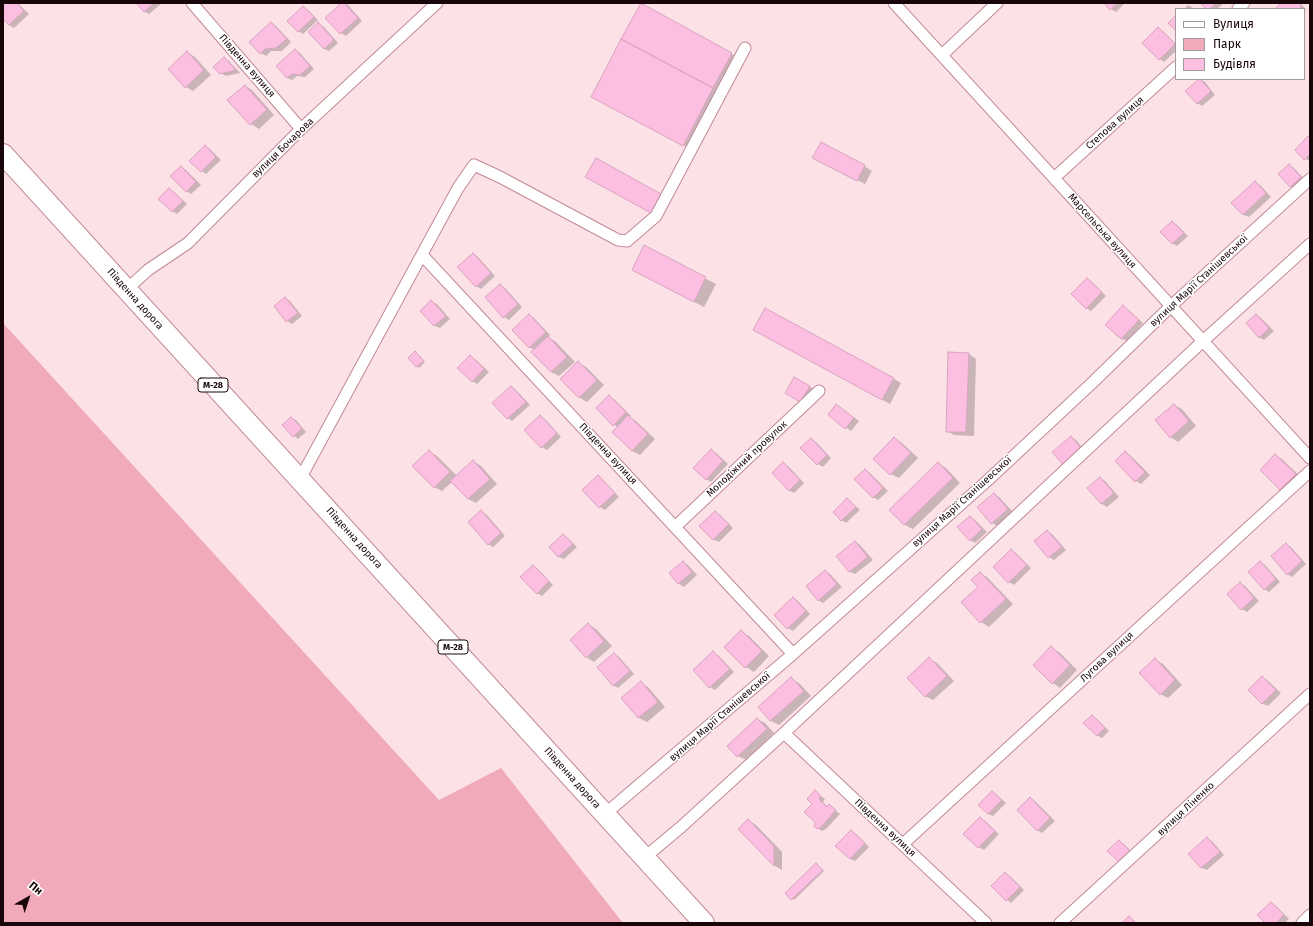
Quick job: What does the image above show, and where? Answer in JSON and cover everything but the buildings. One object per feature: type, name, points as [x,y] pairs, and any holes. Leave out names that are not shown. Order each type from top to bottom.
[{"type":"highway","name":"Південна дорога","points":[[3,154],[704,923]]},
{"type":"street","name":"Південна вулиця","points":[[192,3],[301,130]]},
{"type":"street","name":"вулиця Бочарова","points":[[126,290],[148,270],[188,242],[301,130],[437,3]]},
{"type":"street","name":"Марсельська вулиця","points":[[894,3],[1310,458]]},
{"type":"street","points":[[942,55],[997,3]]},
{"type":"street","points":[[300,480],[458,188],[474,165],[500,177],[618,240],[627,241],[656,216],[745,48]]},
{"type":"street","name":"Степова вулиця","points":[[1054,178],[1175,68]]},
{"type":"street","name":"вулиця Марії Станішевської","points":[[605,814],[793,654],[993,475],[1091,384],[1171,306],[1310,179]]},
{"type":"street","points":[[644,858],[681,827],[784,733],[1203,341],[1310,244]]},
{"type":"street","name":"Південна вулиця","points":[[422,255],[793,654]]},
{"type":"street","name":"Молодіжний провулок","points":[[675,527],[819,391]]},
{"type":"street","name":"Лугова вулиця","points":[[903,844],[1310,471]]},
{"type":"street","name":"вулиця Ліненко","points":[[1060,923],[1310,694]]},
{"type":"street","name":"Південна вулиця","points":[[784,733],[986,923]]},
{"type":"street","points":[[1302,923],[1310,916]]},
{"type":"green space","points":[[3,323],[439,800],[501,768],[623,923],[3,923]]}]
